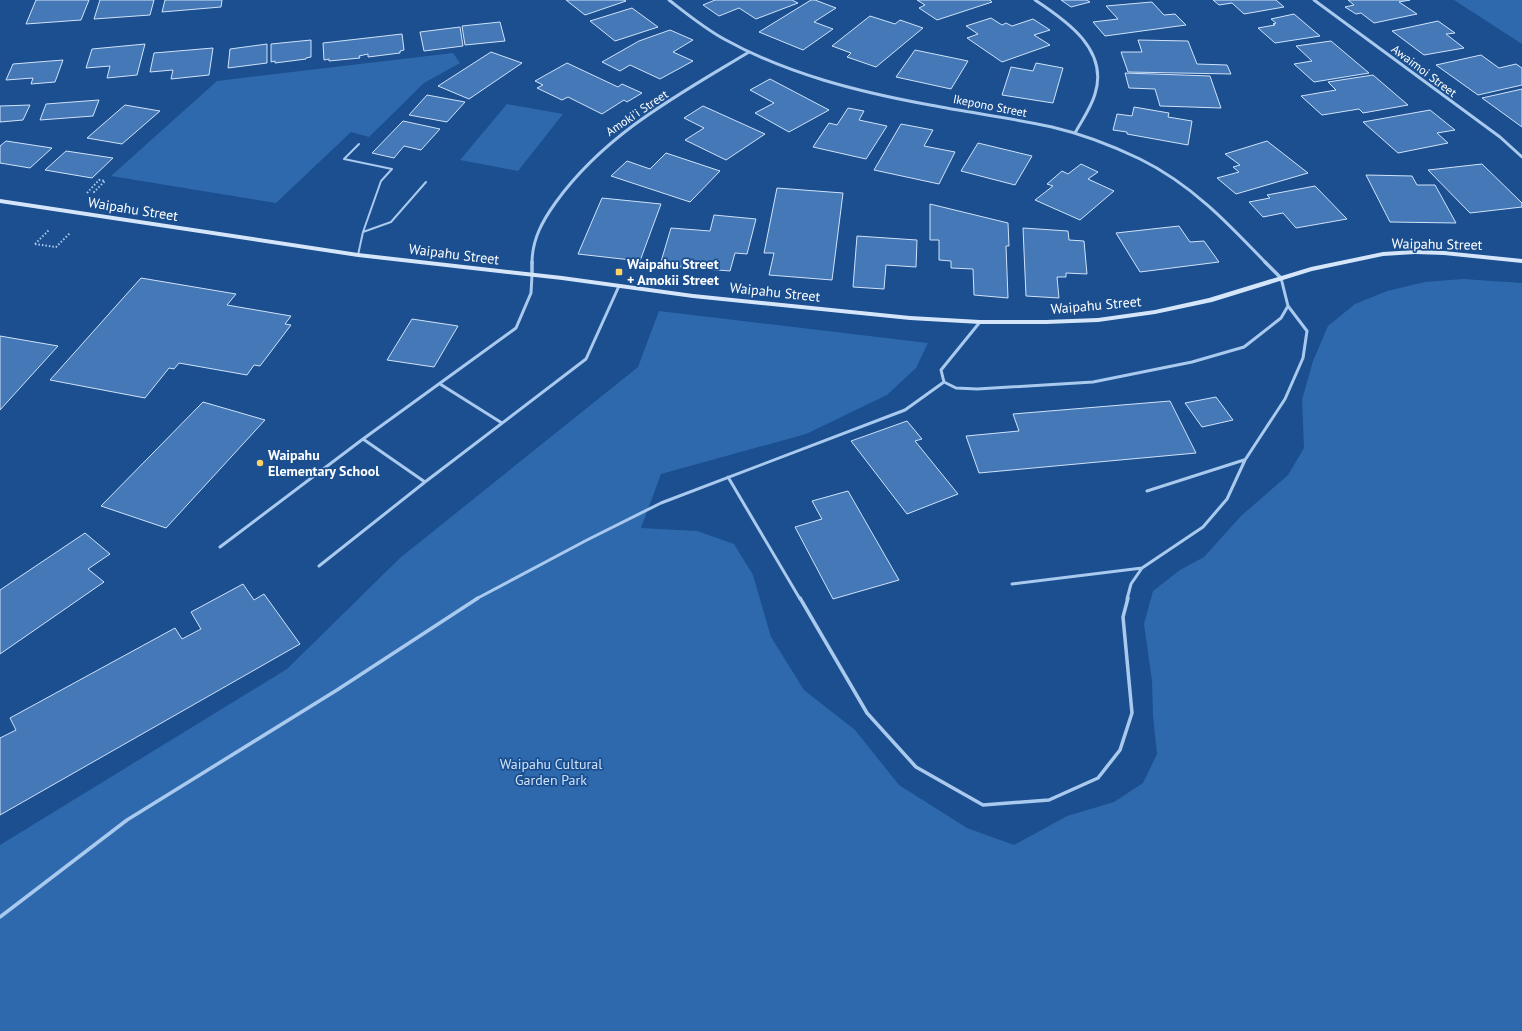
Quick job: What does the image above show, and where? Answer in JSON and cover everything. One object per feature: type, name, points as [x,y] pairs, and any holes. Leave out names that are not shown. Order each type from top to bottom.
[{"type":"street","name":"Ikepono Street","points":[[669,0],[725,39],[749,52],[784,67],[853,88],[1075,133],[1109,145],[1140,159],[1189,188],[1281,278]]},
{"type":"street","points":[[1035,0],[1062,18],[1077,32],[1088,45],[1094,58],[1098,74],[1097,87],[1090,105],[1075,133]]},
{"type":"street","name":"Awaimoi Street","points":[[1314,0],[1500,138],[1522,157]]},
{"type":"street","name":"Amoki'i Street","points":[[532,275],[533,247],[546,218],[562,192],[582,167],[627,128],[749,52]]},
{"type":"street","name":"Waipahu Street","points":[[0,200],[358,255],[736,301],[910,318],[980,322],[1098,320],[1155,312],[1210,300],[1281,278],[1350,260],[1384,254],[1415,252],[1444,253],[1522,261]]},
{"type":"lane","points":[[358,255],[363,232],[381,181],[392,169],[344,159],[359,144]]},
{"type":"lane","points":[[363,232],[391,222],[426,182]]},
{"type":"lane","points":[[220,547],[362,440],[516,328],[531,293],[532,275]]},
{"type":"lane","points":[[728,477],[867,713],[916,768],[983,805],[1049,800],[1098,778],[1120,750],[1132,713],[1123,617],[1131,584],[1142,568],[1203,527],[1227,499],[1245,460],[1285,399],[1303,358],[1307,331],[1288,306],[1281,278]]},
{"type":"lane","points":[[319,566],[425,482],[586,359],[619,286]]},
{"type":"lane","points":[[980,322],[941,370],[944,382],[956,388],[977,389],[1093,382],[1192,362],[1244,347],[1281,318],[1288,306]]},
{"type":"lane","points":[[0,917],[127,820],[337,690],[484,595],[587,540],[661,503],[905,410],[944,382]]},
{"type":"lane","points":[[440,384],[502,423]]},
{"type":"lane","points":[[362,440],[425,482]]},
{"type":"lane","points":[[1147,491],[1245,460]]},
{"type":"lane","points":[[1012,584],[1142,568]]},
{"type":"path","points":[[35,244],[56,247]]},
{"type":"green space","points":[[1454,0],[1522,0],[1522,44]]},
{"type":"green space","points":[[453,53],[460,63],[424,83],[369,137],[351,132],[276,203],[111,176],[217,81]]},
{"type":"green space","points":[[507,104],[563,114],[518,171],[460,160]]},
{"type":"green space","name":"Waipahu Cultural Garden Park","points":[[1463,279],[1522,283],[1522,1031],[0,1031],[0,845],[287,669],[400,558],[638,367],[659,311],[928,343],[916,368],[887,395],[806,434],[661,474],[641,528],[697,531],[734,544],[753,575],[771,637],[804,690],[855,730],[899,785],[967,828],[1014,845],[1067,816],[1114,802],[1143,783],[1157,754],[1153,716],[1152,681],[1144,624],[1153,591],[1180,570],[1204,557],[1241,516],[1288,475],[1304,448],[1302,400],[1313,361],[1328,326],[1355,304],[1387,291],[1425,282]]},
{"type":"building","points":[[36,0],[89,0],[81,20],[26,24]]},
{"type":"building","points":[[100,0],[154,0],[150,15],[94,19]]},
{"type":"building","points":[[165,0],[222,0],[221,7],[162,12]]},
{"type":"building","points":[[566,0],[624,0],[626,1],[585,15]]},
{"type":"building","points":[[715,0],[792,0],[798,3],[756,19],[739,8],[719,16],[703,5]]},
{"type":"building","points":[[811,0],[815,0],[836,8],[814,22],[833,29],[803,50],[759,32]]},
{"type":"building","points":[[917,0],[990,0],[992,2],[937,20],[919,8],[925,5]]},
{"type":"building","points":[[1061,0],[1087,0],[1090,2],[1071,7]]},
{"type":"building","points":[[1213,0],[1276,0],[1284,7],[1244,14],[1232,3],[1219,5]]},
{"type":"building","points":[[1348,0],[1410,0],[1399,2],[1417,14],[1374,23],[1361,13],[1356,14],[1345,7],[1354,5]]},
{"type":"building","points":[[1152,2],[1164,15],[1175,14],[1186,25],[1105,36],[1093,22],[1118,19],[1106,6]]},
{"type":"building","points":[[632,8],[658,27],[615,41],[590,21]]},
{"type":"building","points":[[1294,14],[1320,36],[1275,43],[1258,28],[1275,25],[1273,24],[1276,23],[1271,19]]},
{"type":"building","points":[[870,16],[895,24],[900,20],[923,28],[876,67],[847,57],[851,53],[832,46]]},
{"type":"building","points":[[991,18],[1002,25],[1006,23],[1012,26],[1033,19],[1050,30],[1034,35],[1050,45],[1002,62],[967,38],[978,34],[966,26]]},
{"type":"building","points":[[1438,21],[1455,33],[1446,34],[1464,48],[1424,55],[1392,31]]},
{"type":"building","points":[[500,22],[505,41],[465,45],[462,26]]},
{"type":"building","points":[[460,27],[463,46],[424,51],[420,32]]},
{"type":"building","points":[[670,30],[693,40],[673,52],[693,61],[660,79],[630,65],[620,71],[602,62],[639,41]]},
{"type":"building","points":[[402,34],[404,50],[400,51],[400,53],[368,57],[368,54],[359,56],[360,58],[329,61],[329,59],[324,60],[323,43]]},
{"type":"building","points":[[311,40],[311,57],[275,63],[275,61],[271,62],[271,44]]},
{"type":"building","points":[[1138,40],[1188,41],[1197,64],[1227,65],[1231,74],[1128,72],[1121,52],[1142,52]]},
{"type":"building","points":[[1331,41],[1369,73],[1314,82],[1294,64],[1312,61],[1296,46]]},
{"type":"building","points":[[145,44],[137,75],[107,78],[110,66],[86,68],[92,49]]},
{"type":"building","points":[[267,44],[267,63],[228,68],[230,49]]},
{"type":"building","points":[[213,48],[209,75],[171,79],[173,70],[150,72],[154,53]]},
{"type":"building","points":[[915,50],[968,61],[951,89],[896,77]]},
{"type":"building","points":[[491,52],[522,63],[469,99],[438,86]]},
{"type":"building","points":[[1481,55],[1499,68],[1516,64],[1522,68],[1522,85],[1478,95],[1436,65]]},
{"type":"building","points":[[63,60],[55,82],[31,84],[33,78],[6,80],[13,64]]},
{"type":"building","points":[[567,63],[618,87],[622,84],[642,93],[627,102],[624,100],[602,114],[568,97],[562,100],[537,88],[543,85],[535,81]]},
{"type":"building","points":[[1036,63],[1063,68],[1053,103],[1002,95],[1011,67],[1033,71]]},
{"type":"building","points":[[1125,73],[1210,76],[1221,108],[1160,106],[1155,89],[1129,88]]},
{"type":"building","points":[[1373,75],[1408,105],[1363,113],[1359,109],[1322,115],[1301,96],[1336,90],[1328,82]]},
{"type":"building","points":[[770,79],[829,110],[789,132],[755,113],[774,103],[750,90]]},
{"type":"building","points":[[1522,89],[1522,127],[1482,98]]},
{"type":"building","points":[[427,95],[465,102],[447,122],[409,115]]},
{"type":"building","points":[[99,100],[93,116],[40,120],[46,104]]},
{"type":"building","points":[[30,105],[23,120],[0,122],[0,106]]},
{"type":"building","points":[[125,105],[160,111],[122,144],[87,138]]},
{"type":"building","points":[[703,106],[765,134],[726,160],[685,140],[704,128],[684,118]]},
{"type":"building","points":[[1134,107],[1169,113],[1168,117],[1192,121],[1188,145],[1113,130],[1117,114],[1132,116]]},
{"type":"building","points":[[848,108],[864,111],[859,120],[887,126],[866,159],[813,147],[829,123],[837,125]]},
{"type":"building","points":[[1430,110],[1455,130],[1437,133],[1448,143],[1398,153],[1363,122]]},
{"type":"building","points":[[403,121],[440,129],[421,150],[404,146],[394,158],[372,153]]},
{"type":"building","points":[[901,124],[933,130],[924,146],[955,152],[939,184],[874,170]]},
{"type":"building","points":[[6,141],[52,148],[30,168],[0,163],[0,146]]},
{"type":"building","points":[[1267,141],[1308,173],[1236,194],[1217,178],[1239,172],[1233,167],[1240,165],[1225,154]]},
{"type":"building","points":[[978,143],[1032,156],[1015,185],[961,171]]},
{"type":"building","points":[[66,151],[113,158],[92,178],[45,170]]},
{"type":"building","points":[[666,153],[720,171],[690,202],[611,176],[627,161],[650,169]]},
{"type":"building","points":[[1081,164],[1098,172],[1088,179],[1114,191],[1080,220],[1035,200],[1053,186],[1047,184],[1062,171],[1068,174]]},
{"type":"building","points":[[1482,164],[1522,203],[1522,207],[1470,213],[1428,170]]},
{"type":"building","points":[[1366,175],[1412,176],[1417,185],[1435,185],[1456,223],[1390,222]]},
{"type":"building","points":[[1315,186],[1347,219],[1296,228],[1283,213],[1263,217],[1249,202],[1270,198],[1267,195]]},
{"type":"building","points":[[777,188],[843,193],[832,280],[769,275],[774,253],[764,253]]},
{"type":"building","points":[[602,198],[661,204],[640,261],[578,254]]},
{"type":"building","points":[[930,204],[1008,223],[1009,246],[1006,246],[1008,298],[974,295],[973,269],[951,268],[951,261],[939,260],[939,240],[930,240]]},
{"type":"building","points":[[714,215],[756,219],[747,254],[735,253],[730,271],[660,265],[671,228],[710,231]]},
{"type":"building","points":[[1179,226],[1190,242],[1204,241],[1219,262],[1140,272],[1116,233]]},
{"type":"building","points":[[1023,228],[1068,231],[1069,240],[1084,241],[1087,274],[1066,273],[1066,277],[1057,277],[1059,298],[1026,296]]},
{"type":"building","points":[[857,236],[917,240],[916,267],[886,265],[884,289],[853,287]]},
{"type":"building","points":[[141,278],[236,294],[227,305],[291,316],[285,324],[291,325],[260,366],[254,365],[247,375],[179,363],[174,369],[169,368],[145,398],[50,380]]},
{"type":"building","points":[[412,319],[458,326],[434,367],[387,360]]},
{"type":"building","points":[[0,336],[58,346],[0,410]]},
{"type":"building","points":[[1216,397],[1233,420],[1202,427],[1185,403]]},
{"type":"building","points":[[1170,401],[1196,453],[979,473],[966,436],[1019,431],[1013,414]]},
{"type":"building","points":[[203,402],[265,420],[166,528],[101,506]]},
{"type":"building","points":[[907,421],[922,439],[915,441],[958,494],[907,514],[851,441]]},
{"type":"building","points":[[848,491],[899,580],[833,599],[795,527],[822,519],[812,501]]},
{"type":"building","points":[[85,533],[110,554],[88,569],[104,582],[0,654],[0,590]]},
{"type":"building","points":[[243,584],[254,600],[264,594],[300,644],[0,815],[0,738],[16,730],[10,718],[175,628],[182,639],[201,629],[191,612]]},
{"type":"place","name":"Waipahu Street + Amokii Street","points":[[619,272]]},
{"type":"place","name":"Waipahu Elementary School","points":[[260,463]]}]
